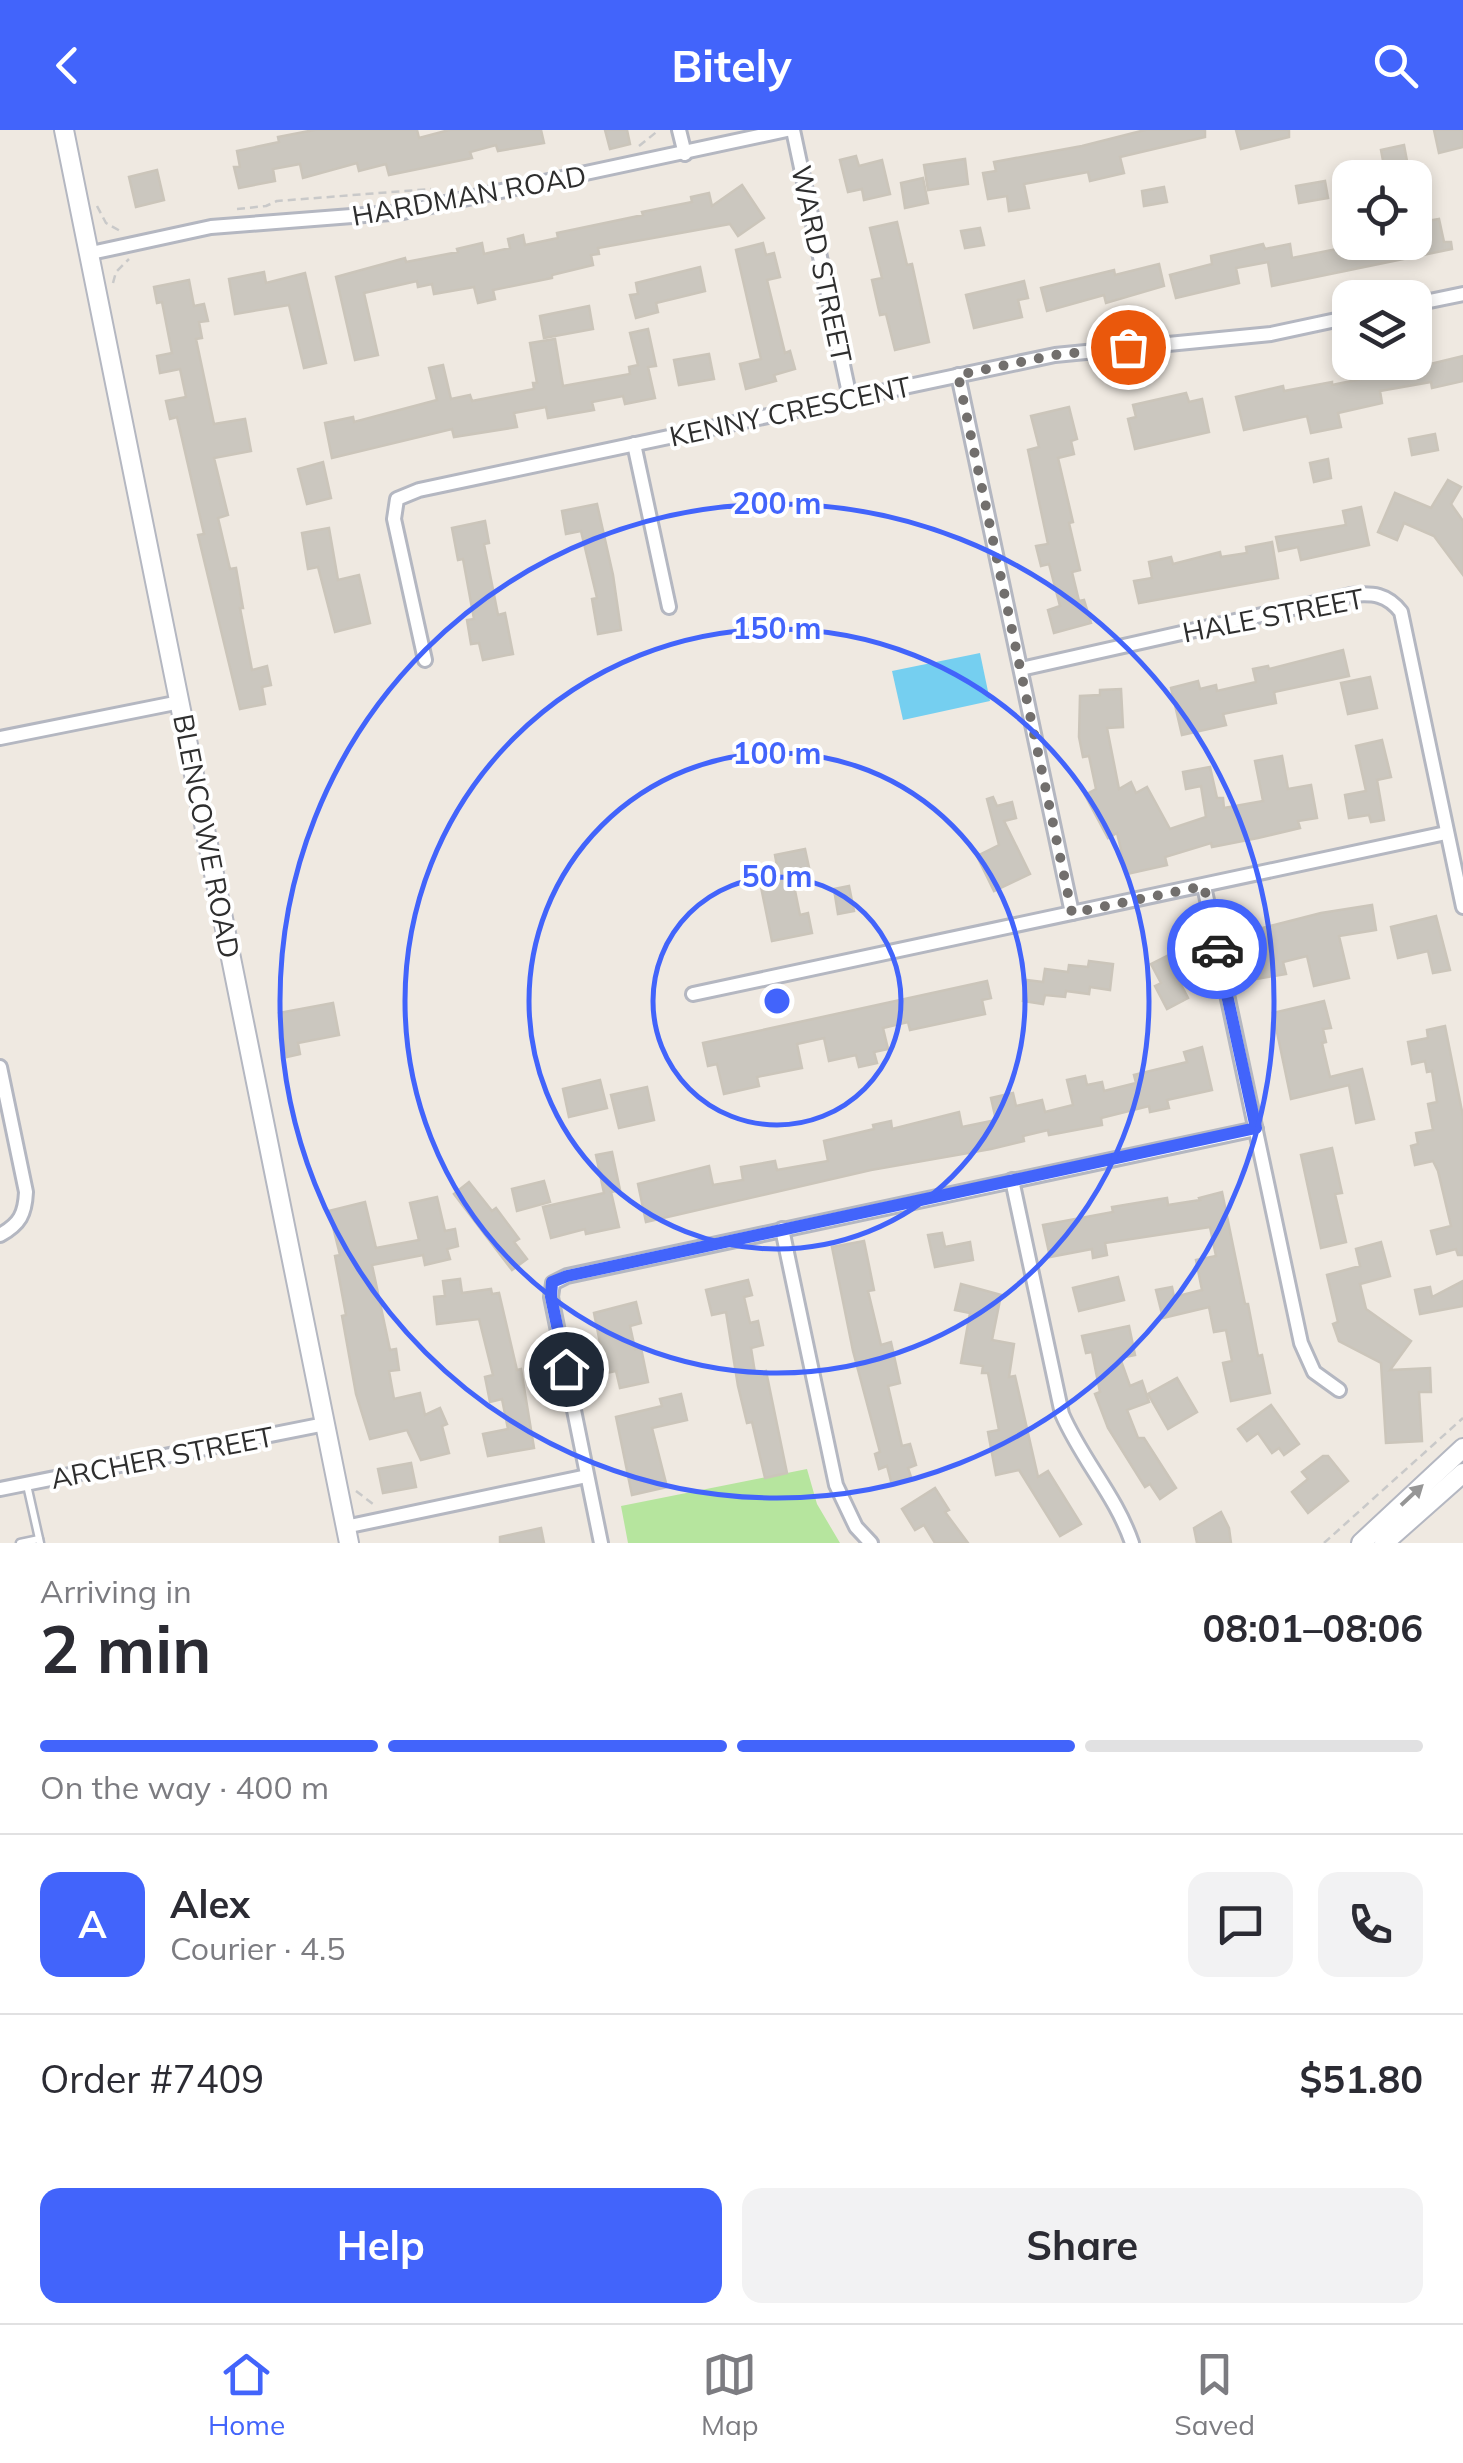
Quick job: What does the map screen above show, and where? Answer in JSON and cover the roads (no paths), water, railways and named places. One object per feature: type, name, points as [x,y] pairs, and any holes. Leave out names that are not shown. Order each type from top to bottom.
[{"type":"street","name":"BLENCOWE ROAD","points":[[64,130],[347,1535]]},
{"type":"street","points":[[680,130],[684,154]]},
{"type":"street","name":"HARDMAN ROAD","points":[[91,253],[211,228],[403,212],[790,130]]},
{"type":"street","name":"WARD STREET","points":[[790,130],[850,398]]},
{"type":"street","points":[[1432,300],[1463,294]]},
{"type":"street","name":"KENNY CRESCENT","points":[[426,660],[394,520],[397,499],[419,490],[1055,355],[1271,334],[1332,322]]},
{"type":"street","points":[[958,375],[1072,913]]},
{"type":"street","points":[[634,444],[669,607]]},
{"type":"street","name":"HALE STREET","points":[[1021,669],[1351,594],[1374,593],[1392,600],[1401,612],[1463,906]]},
{"type":"street","points":[[0,738],[180,702]]},
{"type":"street","points":[[693,994],[1446,833]]},
{"type":"street","points":[[1204,886],[1302,1344],[1314,1372],[1339,1390]]},
{"type":"street","points":[[0,1067],[26,1192],[25,1212],[14,1227],[0,1235]]},
{"type":"street","points":[[602,1543],[551,1297],[552,1282],[1256,1128]]},
{"type":"street","points":[[1012,1180],[1062,1414],[1122,1514],[1132,1543]]},
{"type":"street","points":[[782,1229],[836,1485],[856,1527],[870,1543]]},
{"type":"street","name":"ARCHER STREET","points":[[0,1489],[324,1424]]},
{"type":"street","points":[[1361,1543],[1463,1448]]},
{"type":"street","points":[[1384,1543],[1463,1472]]},
{"type":"street","points":[[347,1535],[588,1476]]},
{"type":"lane","points":[[20,1543],[39,1541],[27,1484]]},
{"type":"water","points":[[980,653],[990,701],[903,720],[892,671]]}]
